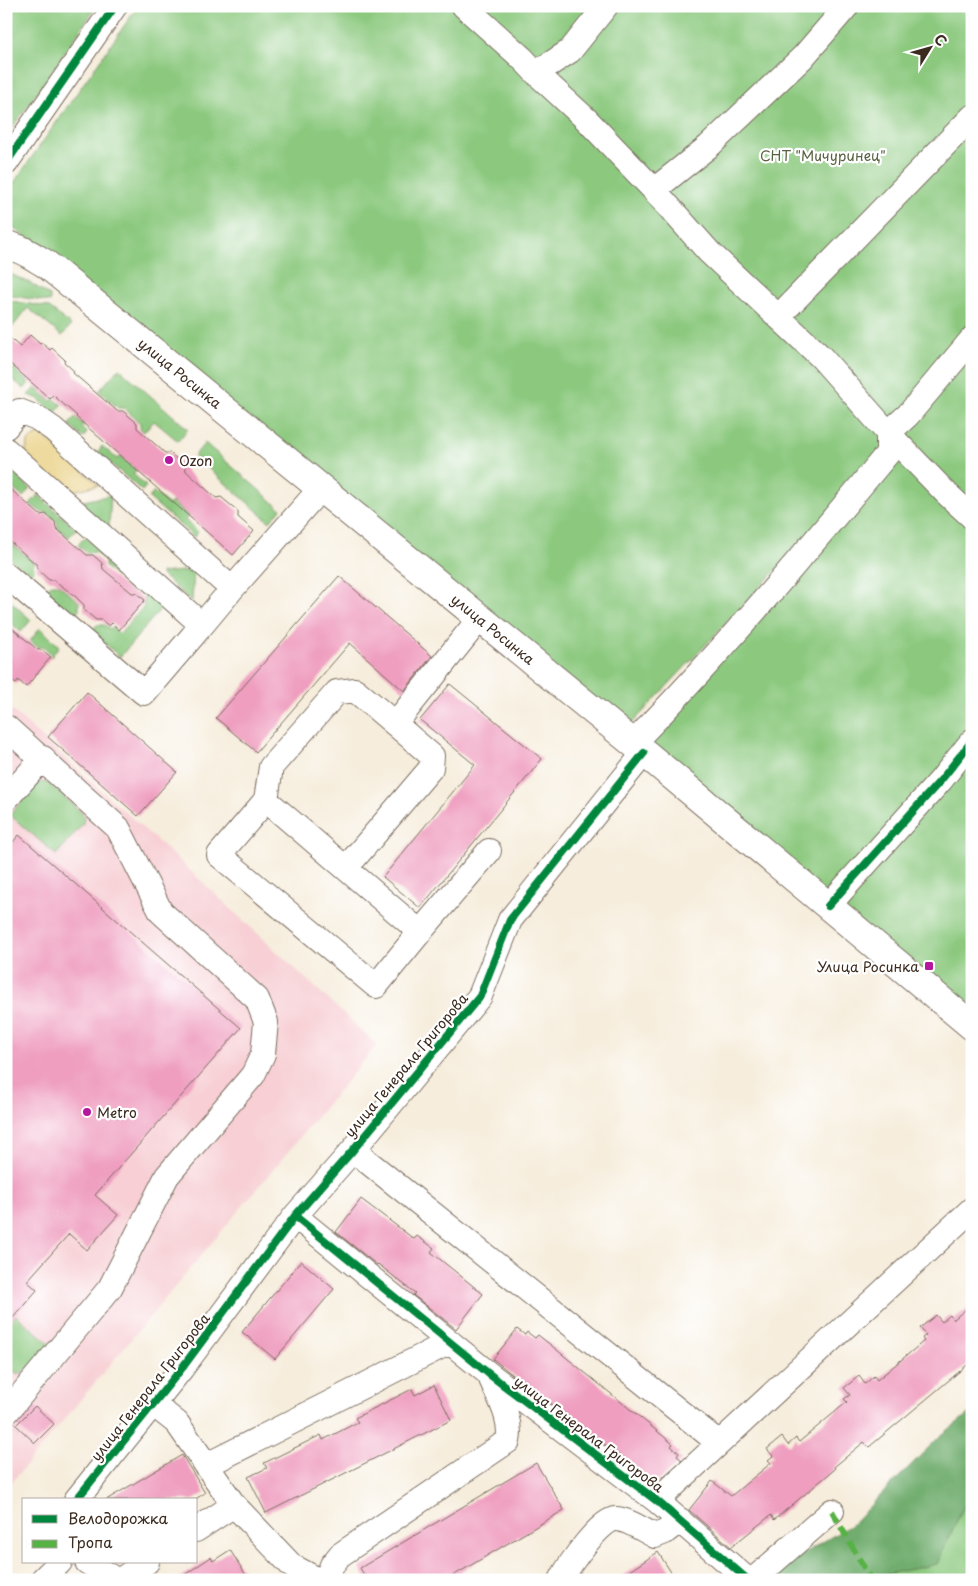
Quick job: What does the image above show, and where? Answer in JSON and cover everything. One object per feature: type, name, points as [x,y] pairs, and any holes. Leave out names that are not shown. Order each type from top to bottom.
[{"type":"main road","name":"улица Росинка","points":[[6,246],[11,246],[30,254],[46,264],[638,748],[972,1026]]},
{"type":"street","points":[[6,163],[115,6]]},
{"type":"street","points":[[464,6],[587,120],[710,252],[821,357],[888,432],[946,493],[972,517]]},
{"type":"street","points":[[536,73],[570,51],[606,6]]},
{"type":"street","points":[[654,190],[710,146],[803,57],[847,6]]},
{"type":"street","points":[[778,317],[972,117]]},
{"type":"street","points":[[888,432],[908,415],[972,339]]},
{"type":"street","points":[[6,427],[19,411],[36,418],[53,429],[232,589]]},
{"type":"street","name":"улица Генерала Григорова","points":[[78,1498],[188,1361],[296,1216],[480,996],[510,920],[638,748],[697,676],[815,542],[888,453],[888,432]]},
{"type":"street","points":[[6,450],[202,625]]},
{"type":"street","points":[[6,575],[144,693],[321,488]]},
{"type":"street","points":[[395,724],[480,618]]},
{"type":"street","points":[[346,868],[431,768],[432,756],[355,690],[337,692],[271,767],[266,800],[219,855],[376,986],[489,851]]},
{"type":"street","points":[[6,727],[43,758],[118,828],[161,912],[257,999],[266,1022],[263,1054],[253,1075],[167,1176],[110,1288],[6,1413]]},
{"type":"street","points":[[828,906],[941,780],[972,742]]},
{"type":"street","points":[[7,797],[43,758]]},
{"type":"street","points":[[266,800],[420,932]]},
{"type":"street","points":[[353,1150],[720,1443]]},
{"type":"street","points":[[657,1501],[972,1209]]},
{"type":"street","name":"улица Генерала Григорова","points":[[296,1216],[489,1374],[657,1501],[748,1580]]},
{"type":"street","points":[[207,1465],[450,1342]]},
{"type":"street","points":[[326,1580],[332,1565],[340,1555],[508,1441],[510,1432],[509,1422],[489,1374]]},
{"type":"street","points":[[153,1404],[177,1423],[234,1505],[292,1566],[318,1580]]},
{"type":"street","points":[[198,1529],[234,1505]]},
{"type":"street","points":[[753,1580],[832,1512]]},
{"type":"street","points":[[561,1580],[569,1565],[585,1544],[609,1520],[622,1519],[654,1536],[665,1532],[680,1520]]},
{"type":"street","points":[[42,1580],[58,1564]]},
{"type":"street","points":[[90,1564],[116,1580]]},
{"type":"street","points":[[120,1580],[144,1564]]},
{"type":"shaded area","points":[[6,705],[182,863],[377,1045],[11,1483],[6,1479]]},
{"type":"green space","points":[[6,6],[97,6],[6,137]]},
{"type":"green space","name":"СНТ \"Мичуринец\"","points":[[138,6],[972,6],[972,1032],[638,752],[793,552],[623,733],[6,221],[6,194]]},
{"type":"green space","points":[[6,272],[32,284],[50,296],[50,302],[6,295]]},
{"type":"green space","points":[[6,300],[48,307],[71,325],[62,336],[28,308],[6,335]]},
{"type":"green space","points":[[12,363],[17,367],[15,370],[29,383],[24,389],[6,374],[6,369]]},
{"type":"green space","points":[[119,368],[188,429],[178,441],[154,421],[144,432],[140,428],[140,423],[124,408],[118,408],[99,391]]},
{"type":"green space","points":[[35,388],[51,401],[54,399],[62,405],[55,413],[37,398],[28,395]]},
{"type":"green space","points":[[75,417],[84,425],[82,428],[87,433],[83,438],[69,425]]},
{"type":"green space","points":[[205,443],[281,509],[270,522],[194,456]]},
{"type":"green space","points":[[102,446],[117,459],[120,457],[136,470],[133,474],[146,486],[142,491],[98,452]]},
{"type":"green space","points":[[6,467],[30,488],[23,497],[13,489],[13,485],[6,479]]},
{"type":"green space","points":[[154,492],[169,505],[172,502],[188,516],[185,520],[198,532],[194,537],[149,498]]},
{"type":"green space","points":[[38,495],[76,529],[69,537],[58,528],[57,521],[46,512],[41,512],[30,504]]},
{"type":"green space","points":[[111,495],[109,528],[79,502]]},
{"type":"green space","points":[[85,537],[122,570],[116,577],[105,567],[105,561],[95,552],[87,553],[78,545]]},
{"type":"green space","points":[[11,543],[33,562],[34,569],[30,574],[47,589],[52,584],[58,584],[79,602],[79,610],[75,615],[92,630],[97,625],[105,625],[110,629],[112,627],[120,634],[144,606],[144,597],[137,590],[131,591],[122,582],[128,576],[163,606],[120,657],[6,555],[6,544]]},
{"type":"green space","points":[[194,570],[192,602],[160,573]]},
{"type":"green space","points":[[6,597],[31,620],[21,632],[12,624],[11,618],[6,613]]},
{"type":"green space","points":[[40,628],[59,646],[51,657],[51,654],[44,647],[38,647],[30,641]]},
{"type":"green space","points":[[48,783],[81,812],[84,817],[83,824],[56,855],[10,815],[36,784]]},
{"type":"green space","points":[[16,1315],[50,1344],[32,1366],[17,1374],[6,1365],[6,1326]]},
{"type":"green space","points":[[972,1411],[972,1493],[937,1564],[858,1580],[765,1580],[783,1566],[851,1525],[938,1438]]},
{"type":"green space","points":[[972,1493],[972,1580],[858,1580],[894,1572],[961,1512]]},
{"type":"sand","points":[[40,433],[99,485],[67,492],[25,454],[29,440]]},
{"type":"building","points":[[6,335],[20,347],[30,335],[50,350],[52,348],[65,360],[64,362],[74,371],[73,373],[117,411],[123,411],[137,423],[137,428],[165,453],[170,453],[185,466],[186,471],[216,498],[221,497],[238,511],[238,517],[254,531],[233,555],[53,395],[50,399],[6,360]]},
{"type":"building","points":[[6,485],[40,515],[46,514],[55,522],[56,528],[87,555],[93,555],[102,563],[103,569],[132,593],[136,593],[145,600],[119,630],[112,623],[109,626],[101,620],[96,620],[84,610],[84,605],[76,597],[54,580],[49,580],[37,569],[37,565],[6,538]]},
{"type":"building","points":[[339,576],[432,656],[404,691],[350,643],[256,752],[216,718]]},
{"type":"building","points":[[6,623],[38,650],[42,650],[51,657],[26,687],[18,680],[16,684],[6,676]]},
{"type":"building","points":[[450,684],[542,759],[420,908],[383,877],[475,765],[420,720]]},
{"type":"building","points":[[87,692],[177,772],[138,816],[48,737]]},
{"type":"building","name":"Metro","points":[[19,835],[241,1028],[95,1195],[118,1215],[87,1250],[69,1234],[27,1281],[37,1290],[6,1326],[6,850]]},
{"type":"building","points":[[361,1199],[414,1239],[417,1236],[434,1248],[431,1252],[483,1294],[456,1329],[413,1295],[415,1293],[336,1232]]},
{"type":"building","points":[[301,1261],[334,1289],[275,1359],[242,1332]]},
{"type":"building","points":[[972,1304],[972,1361],[869,1447],[864,1442],[774,1520],[771,1515],[731,1547],[689,1510],[712,1481],[731,1496],[771,1463],[768,1460],[773,1456],[767,1449],[782,1437],[788,1445],[796,1438],[799,1442],[847,1402],[844,1399],[850,1395],[844,1388],[859,1376],[865,1384],[874,1376],[877,1380],[924,1341],[922,1338],[926,1335],[920,1328],[936,1315],[942,1322],[950,1315],[953,1320]]},
{"type":"building","points":[[517,1329],[525,1335],[527,1332],[535,1338],[538,1335],[552,1346],[673,1444],[671,1446],[679,1453],[677,1456],[682,1460],[656,1483],[508,1371],[493,1359]]},
{"type":"building","points":[[434,1385],[451,1420],[266,1513],[248,1477],[267,1468],[264,1463],[321,1435],[323,1440],[358,1422],[355,1418],[412,1389],[415,1395]]},
{"type":"building","points":[[35,1406],[54,1424],[35,1443],[16,1425]]},
{"type":"building","points":[[182,1455],[205,1493],[197,1498],[109,1498]]},
{"type":"building","points":[[536,1463],[564,1510],[446,1580],[367,1580],[360,1568]]},
{"type":"building","points":[[230,1550],[249,1580],[177,1580],[211,1557],[213,1561]]},
{"type":"building","points":[[658,1552],[676,1580],[616,1580]]},
{"type":"marked path","points":[[832,1511],[871,1580]]},
{"type":"cycle path","points":[[6,163],[115,6]]},
{"type":"cycle path","points":[[828,906],[941,780],[972,741]]},
{"type":"cycle path","points":[[644,753],[510,920],[480,996],[353,1150],[295,1216],[489,1374],[657,1501],[748,1580]]},
{"type":"cycle path","points":[[78,1498],[182,1368],[295,1216]]},
{"type":"place","name":"Ozon","points":[[169,460]]},
{"type":"place","name":"Улица Росинка","points":[[929,966]]},
{"type":"place","name":"Metro","points":[[87,1112]]}]
